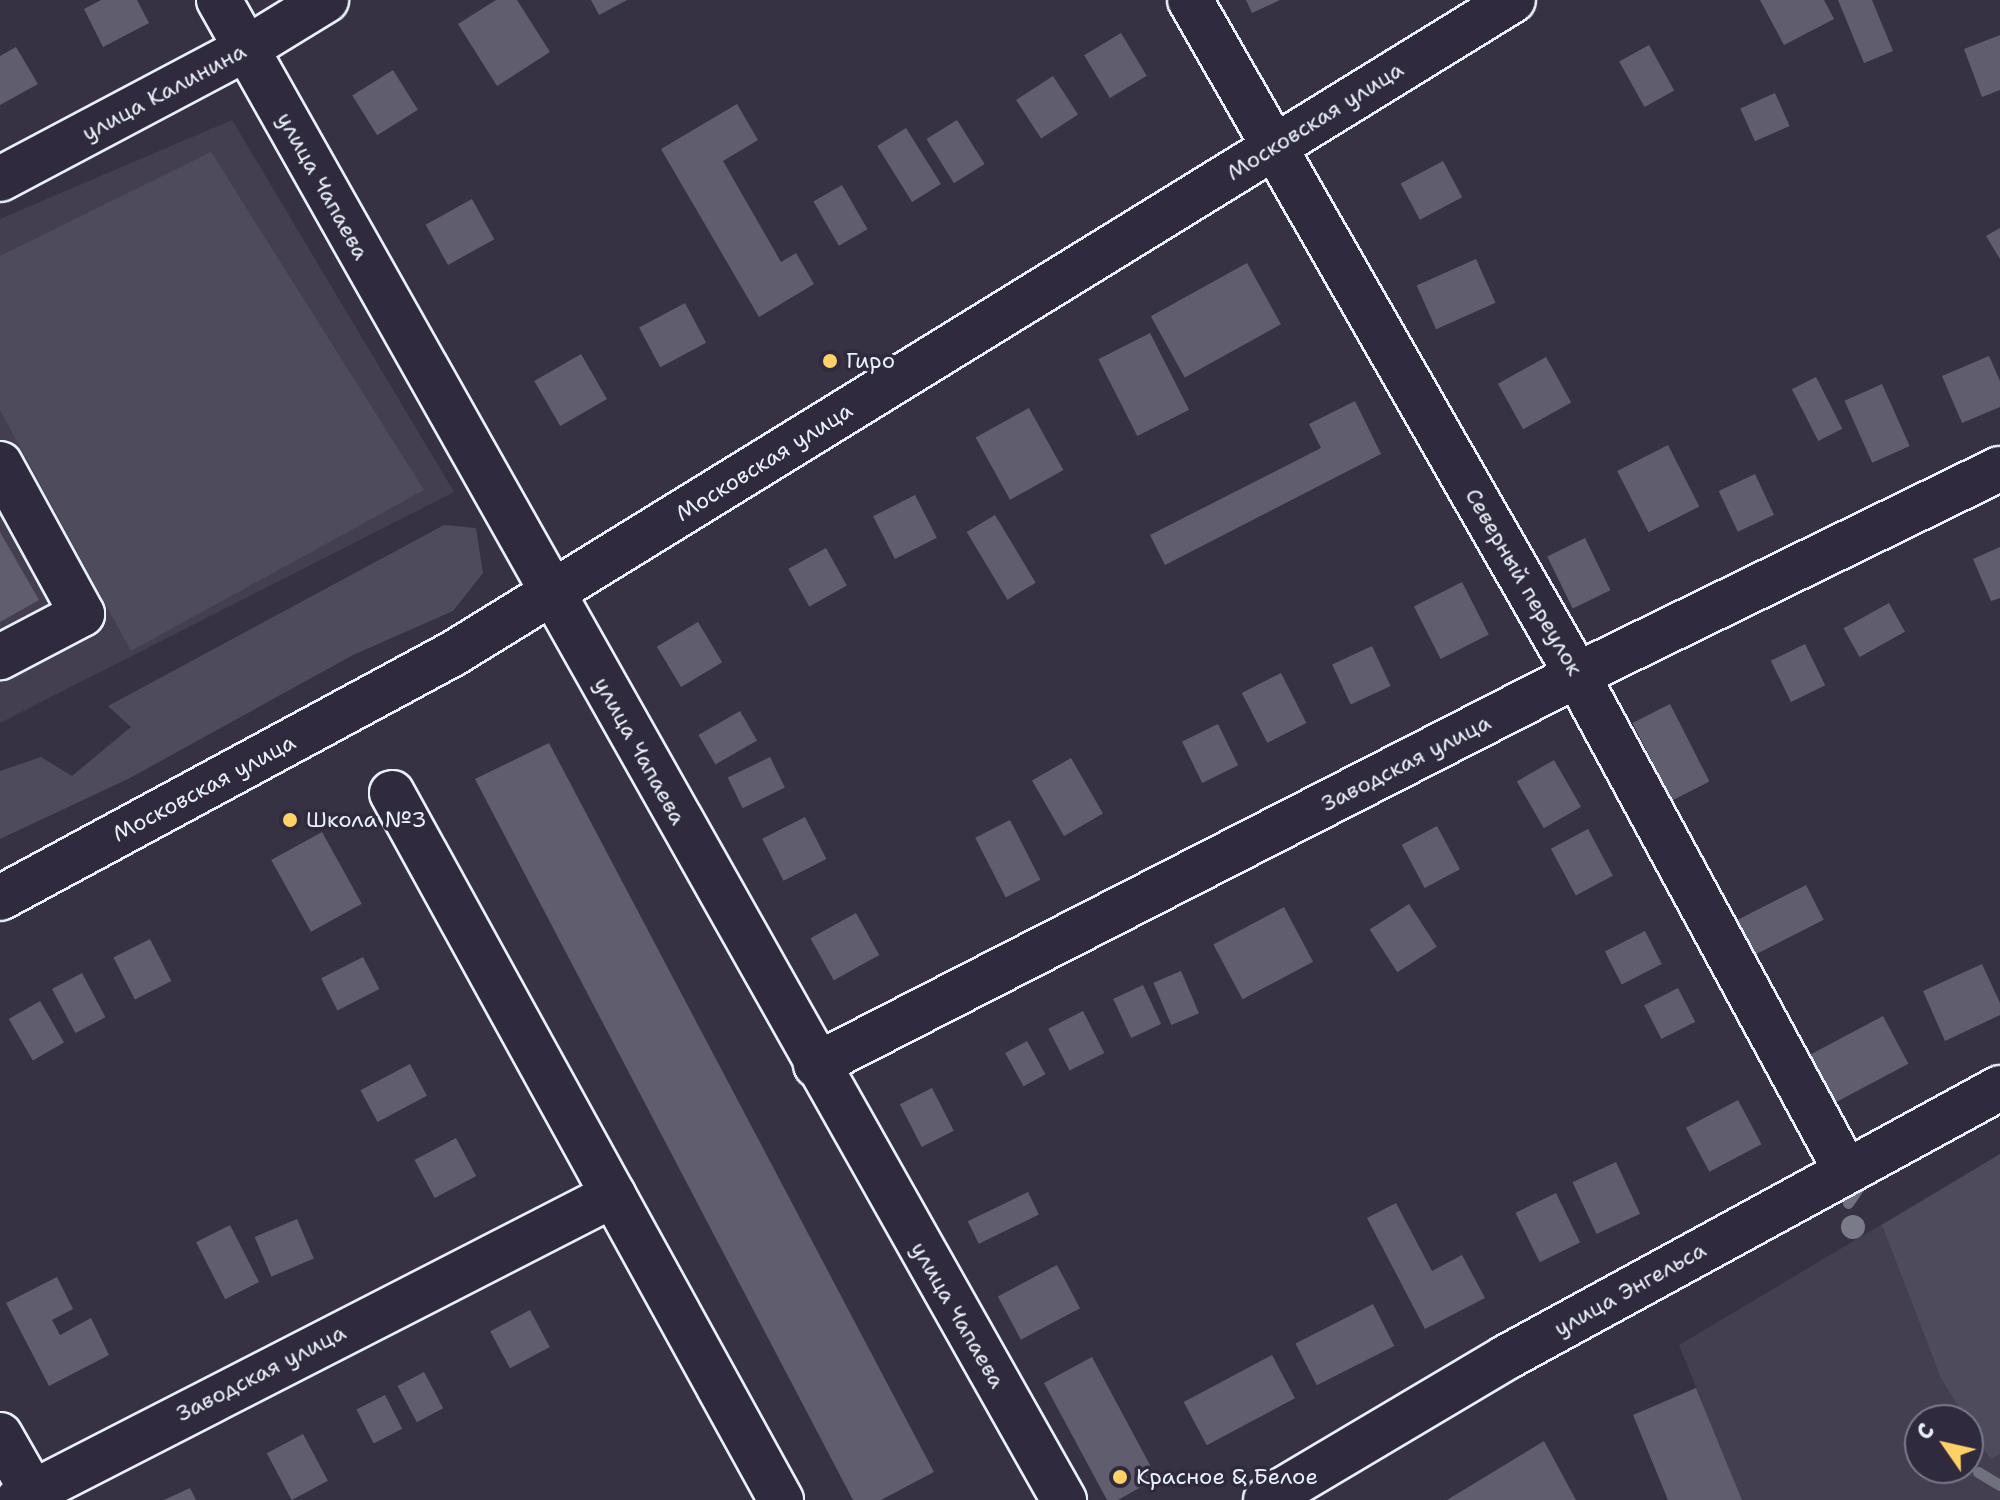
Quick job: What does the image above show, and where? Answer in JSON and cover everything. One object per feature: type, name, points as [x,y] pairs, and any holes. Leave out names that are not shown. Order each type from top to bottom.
[{"type":"street","name":"улица Чапаева","points":[[219,0],[816,1065],[1064,1500]]},
{"type":"street","name":"улица Калинина","points":[[0,179],[246,49],[326,0]]},
{"type":"street","name":"Северный переулок","points":[[1190,0],[1577,675],[1846,1171]]},
{"type":"street","name":"Московская улица","points":[[0,898],[454,653],[1513,0]]},
{"type":"street","points":[[0,464],[82,614],[0,657]]},
{"type":"street","name":"Заводская улица","points":[[816,1065],[1577,675],[2000,469]]},
{"type":"street","points":[[392,793],[781,1500]]},
{"type":"street","name":"улица Энгельса","points":[[1266,1500],[1505,1358],[2000,1088]]},
{"type":"street","name":"Заводская улица","points":[[29,1497],[505,1247],[613,1195]]},
{"type":"street","points":[[0,1435],[29,1497]]},
{"type":"shaded area","points":[[232,120],[454,492],[0,723],[0,219]]},
{"type":"shaded area","points":[[211,152],[424,490],[131,651],[0,410],[0,256]]},
{"type":"shaded area","points":[[444,525],[476,528],[483,573],[453,611],[353,655],[130,778],[0,839],[0,771],[41,757],[72,776],[131,727],[108,706]]},
{"type":"shaded area","points":[[2000,1154],[2000,1500],[1742,1500],[1679,1345]]},
{"type":"shaded area","points":[[2000,1154],[2000,1454],[1990,1459],[1984,1449],[1984,1404],[1957,1404],[1941,1378],[1882,1225]]},
{"type":"building","points":[[101,0],[137,0],[149,23],[103,47],[84,9]]},
{"type":"building","points":[[496,0],[517,0],[550,52],[497,86],[458,24]]},
{"type":"building","points":[[591,0],[627,0],[599,15]]},
{"type":"building","points":[[1246,0],[1280,0],[1252,13]]},
{"type":"building","points":[[1760,0],[1824,0],[1834,19],[1784,45]]},
{"type":"building","points":[[1838,0],[1872,0],[1893,51],[1864,63]]},
{"type":"building","points":[[1121,33],[1147,76],[1110,98],[1084,55]]},
{"type":"building","points":[[2000,35],[2000,90],[1982,97],[1964,49]]},
{"type":"building","points":[[1649,45],[1674,90],[1644,107],[1619,61]]},
{"type":"building","points":[[16,47],[38,84],[0,105],[0,56]]},
{"type":"building","points":[[393,70],[418,110],[377,135],[352,95]]},
{"type":"building","points":[[1053,76],[1078,115],[1041,139],[1016,100]]},
{"type":"building","points":[[1775,93],[1790,126],[1755,141],[1740,108]]},
{"type":"building","points":[[737,104],[758,140],[723,161],[781,262],[796,253],[814,284],[759,317],[661,149]]},
{"type":"building","points":[[957,120],[985,164],[954,183],[926,139]]},
{"type":"building","points":[[906,128],[941,184],[912,202],[877,146]]},
{"type":"building","points":[[1443,161],[1462,197],[1420,220],[1401,184]]},
{"type":"building","points":[[842,185],[868,229],[839,246],[813,202]]},
{"type":"building","points":[[472,199],[494,239],[448,265],[426,225]]},
{"type":"building","points":[[2000,228],[2000,259],[1986,236]]},
{"type":"building","points":[[1476,259],[1496,303],[1436,329],[1417,285]]},
{"type":"building","points":[[1247,263],[1281,324],[1185,378],[1151,316]]},
{"type":"building","points":[[685,303],[706,343],[660,367],[639,327]]},
{"type":"building","points":[[1150,333],[1189,410],[1137,436],[1098,359]]},
{"type":"building","points":[[581,354],[607,399],[560,426],[534,381]]},
{"type":"building","points":[[1989,356],[2000,381],[2000,407],[1962,423],[1942,376]]},
{"type":"building","points":[[1546,357],[1571,402],[1523,429],[1498,384]]},
{"type":"building","points":[[1816,377],[1842,429],[1818,441],[1792,389]]},
{"type":"building","points":[[1882,384],[1910,446],[1872,463],[1845,401]]},
{"type":"building","points":[[1355,401],[1381,454],[1165,565],[1150,535],[1321,448],[1309,424]]},
{"type":"building","points":[[1029,408],[1063,470],[1010,500],[976,438]]},
{"type":"building","points":[[1668,445],[1699,506],[1649,532],[1617,471]]},
{"type":"building","points":[[1755,474],[1774,515],[1738,532],[1719,491]]},
{"type":"building","points":[[915,495],[937,538],[895,559],[873,516]]},
{"type":"building","points":[[995,515],[1036,583],[1007,600],[967,532]]},
{"type":"building","points":[[0,532],[39,600],[0,622]]},
{"type":"building","points":[[1585,538],[1610,590],[1573,609],[1547,556]]},
{"type":"building","points":[[2000,547],[2000,598],[1991,601],[1973,559]]},
{"type":"building","points":[[826,548],[847,586],[809,606],[788,569]]},
{"type":"building","points":[[1462,582],[1489,635],[1441,659],[1414,607]]},
{"type":"building","points":[[1889,603],[1905,632],[1860,657],[1844,628]]},
{"type":"building","points":[[698,622],[722,662],[681,687],[657,647]]},
{"type":"building","points":[[1805,644],[1825,685],[1791,702],[1771,661]]},
{"type":"building","points":[[1372,646],[1391,686],[1351,704],[1332,665]]},
{"type":"building","points":[[1281,673],[1306,723],[1267,743],[1242,693]]},
{"type":"building","points":[[1670,704],[1709,782],[1672,801],[1633,723]]},
{"type":"building","points":[[740,711],[757,740],[715,764],[698,735]]},
{"type":"building","points":[[1218,724],[1238,765],[1202,783],[1182,742]]},
{"type":"building","points":[[549,743],[934,1472],[881,1500],[853,1500],[475,779]]},
{"type":"building","points":[[770,757],[785,788],[743,808],[728,778]]},
{"type":"building","points":[[1071,758],[1103,813],[1064,836],[1032,780]]},
{"type":"building","points":[[1554,760],[1581,807],[1544,828],[1517,782]]},
{"type":"building","points":[[805,817],[826,859],[784,881],[762,839]]},
{"type":"building","points":[[1010,820],[1040,880],[1006,897],[975,838]]},
{"type":"building","points":[[1437,826],[1460,869],[1425,888],[1402,845]]},
{"type":"building","points":[[1588,829],[1613,876],[1576,896],[1551,849]]},
{"type":"building","points":[[322,832],[362,904],[311,932],[271,860]]},
{"type":"building","points":[[1806,885],[1824,920],[1747,959],[1729,924]]},
{"type":"building","points":[[1409,904],[1437,947],[1397,972],[1370,930]]},
{"type":"building","points":[[1284,907],[1313,962],[1242,999],[1213,945]]},
{"type":"building","points":[[856,913],[879,955],[834,980],[811,938]]},
{"type":"building","points":[[1645,931],[1662,964],[1622,984],[1605,951]]},
{"type":"building","points":[[150,939],[171,981],[135,999],[113,958]]},
{"type":"building","points":[[363,957],[379,989],[337,1010],[321,978]]},
{"type":"building","points":[[1982,964],[2000,1003],[2000,1015],[1945,1041],[1923,991]]},
{"type":"building","points":[[1181,971],[1199,1013],[1171,1025],[1153,983]]},
{"type":"building","points":[[82,973],[105,1017],[75,1033],[52,989]]},
{"type":"building","points":[[1143,985],[1161,1024],[1131,1038],[1113,999]]},
{"type":"building","points":[[1678,988],[1695,1022],[1661,1039],[1644,1005]]},
{"type":"building","points":[[40,1001],[64,1043],[33,1061],[9,1019]]},
{"type":"building","points":[[1083,1011],[1104,1053],[1070,1071],[1048,1029]]},
{"type":"building","points":[[1883,1016],[1908,1064],[1831,1105],[1805,1057]]},
{"type":"building","points":[[1027,1041],[1045,1074],[1024,1086],[1005,1053]]},
{"type":"building","points":[[410,1064],[427,1096],[377,1122],[361,1090]]},
{"type":"building","points":[[932,1088],[954,1131],[922,1147],[900,1104]]},
{"type":"building","points":[[1738,1100],[1761,1144],[1709,1172],[1686,1128]]},
{"type":"building","points":[[456,1138],[476,1176],[435,1198],[415,1160]]},
{"type":"building","points":[[1616,1162],[1640,1214],[1597,1234],[1572,1182]]},
{"type":"building","points":[[1028,1192],[1039,1214],[979,1244],[968,1221]]},
{"type":"building","points":[[1556,1193],[1580,1242],[1540,1262],[1516,1213]]},
{"type":"building","points":[[1396,1203],[1432,1271],[1462,1255],[1485,1298],[1425,1329],[1367,1218]]},
{"type":"building","points":[[297,1219],[314,1259],[271,1277],[255,1237]]},
{"type":"building","points":[[230,1225],[259,1282],[225,1299],[196,1242]]},
{"type":"building","points":[[1057,1265],[1080,1308],[1021,1340],[998,1296]]},
{"type":"building","points":[[57,1277],[73,1309],[52,1320],[60,1335],[91,1318],[109,1355],[49,1386],[6,1303]]},
{"type":"building","points":[[1373,1304],[1394,1346],[1317,1385],[1295,1343]]},
{"type":"building","points":[[530,1310],[550,1347],[510,1368],[490,1331]]},
{"type":"building","points":[[1272,1355],[1295,1398],[1207,1445],[1184,1402]]},
{"type":"building","points":[[1092,1357],[1157,1478],[1118,1500],[1107,1500],[1044,1383]]},
{"type":"building","points":[[424,1372],[443,1408],[417,1422],[398,1386]]},
{"type":"building","points":[[1696,1388],[1742,1500],[1668,1500],[1633,1415]]},
{"type":"building","points":[[385,1395],[402,1429],[374,1443],[356,1410]]},
{"type":"building","points":[[303,1434],[328,1481],[292,1500],[267,1453]]},
{"type":"building","points":[[1544,1441],[1576,1500],[1447,1500]]},
{"type":"building","points":[[190,1488],[196,1500],[164,1500]]},
{"type":"waterway","points":[[1848,1203],[1862,1182]]},
{"type":"waterway","points":[[1984,1476],[2000,1485]]},
{"type":"place","name":"Гиро","points":[[830,361]]},
{"type":"place","name":"Школа №3","points":[[290,820]]},
{"type":"place","name":"Красное & Белое","points":[[1120,1477]]}]
